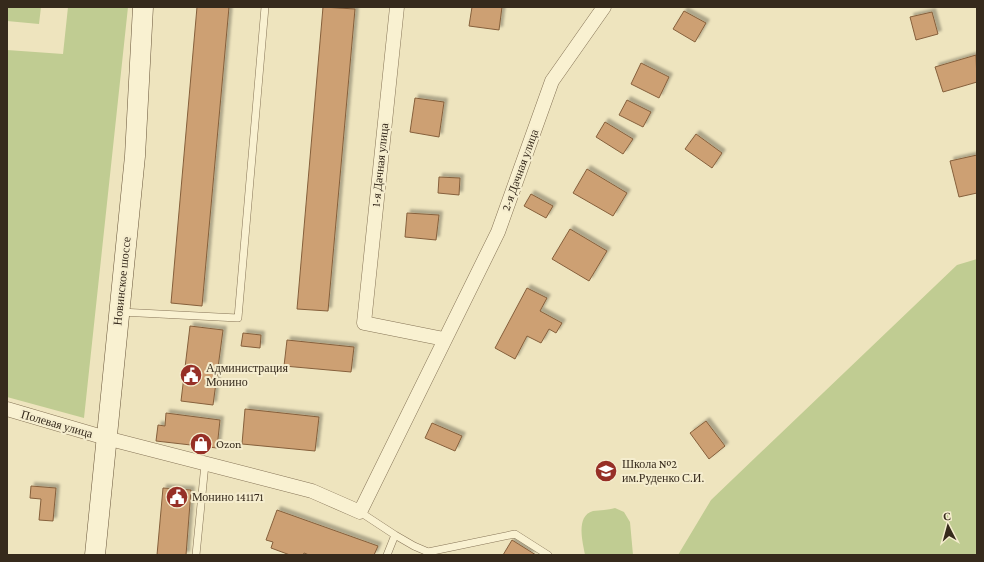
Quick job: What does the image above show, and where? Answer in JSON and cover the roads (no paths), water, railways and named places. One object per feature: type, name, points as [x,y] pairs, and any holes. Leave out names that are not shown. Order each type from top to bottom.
[{"type":"main road","name":"Новинское шоссе","points":[[94,555],[136,134],[143,7]]},
{"type":"street","name":"1-я Дачная улица","points":[[397,7],[364,323],[444,339]]},
{"type":"street","name":"2-я Дачная улица","points":[[360,512],[498,232],[552,81],[604,7]]},
{"type":"street","name":"Полевая улица","points":[[7,409],[106,438],[312,491],[360,512]]},
{"type":"lane","points":[[119,312],[238,318],[265,7]]},
{"type":"lane","points":[[196,555],[205,464]]},
{"type":"lane","points":[[360,512],[395,535],[428,552],[516,534],[548,555]]},
{"type":"lane","points":[[387,555],[395,535]]},
{"type":"place","name":"Администрация Монино","points":[[191,375]]},
{"type":"place","name":"Ozon","points":[[201,444]]},
{"type":"place","name":"Школа №2 им.Руденко С.И.","points":[[606,471]]},
{"type":"place","name":"Монино 141171","points":[[177,497]]}]
